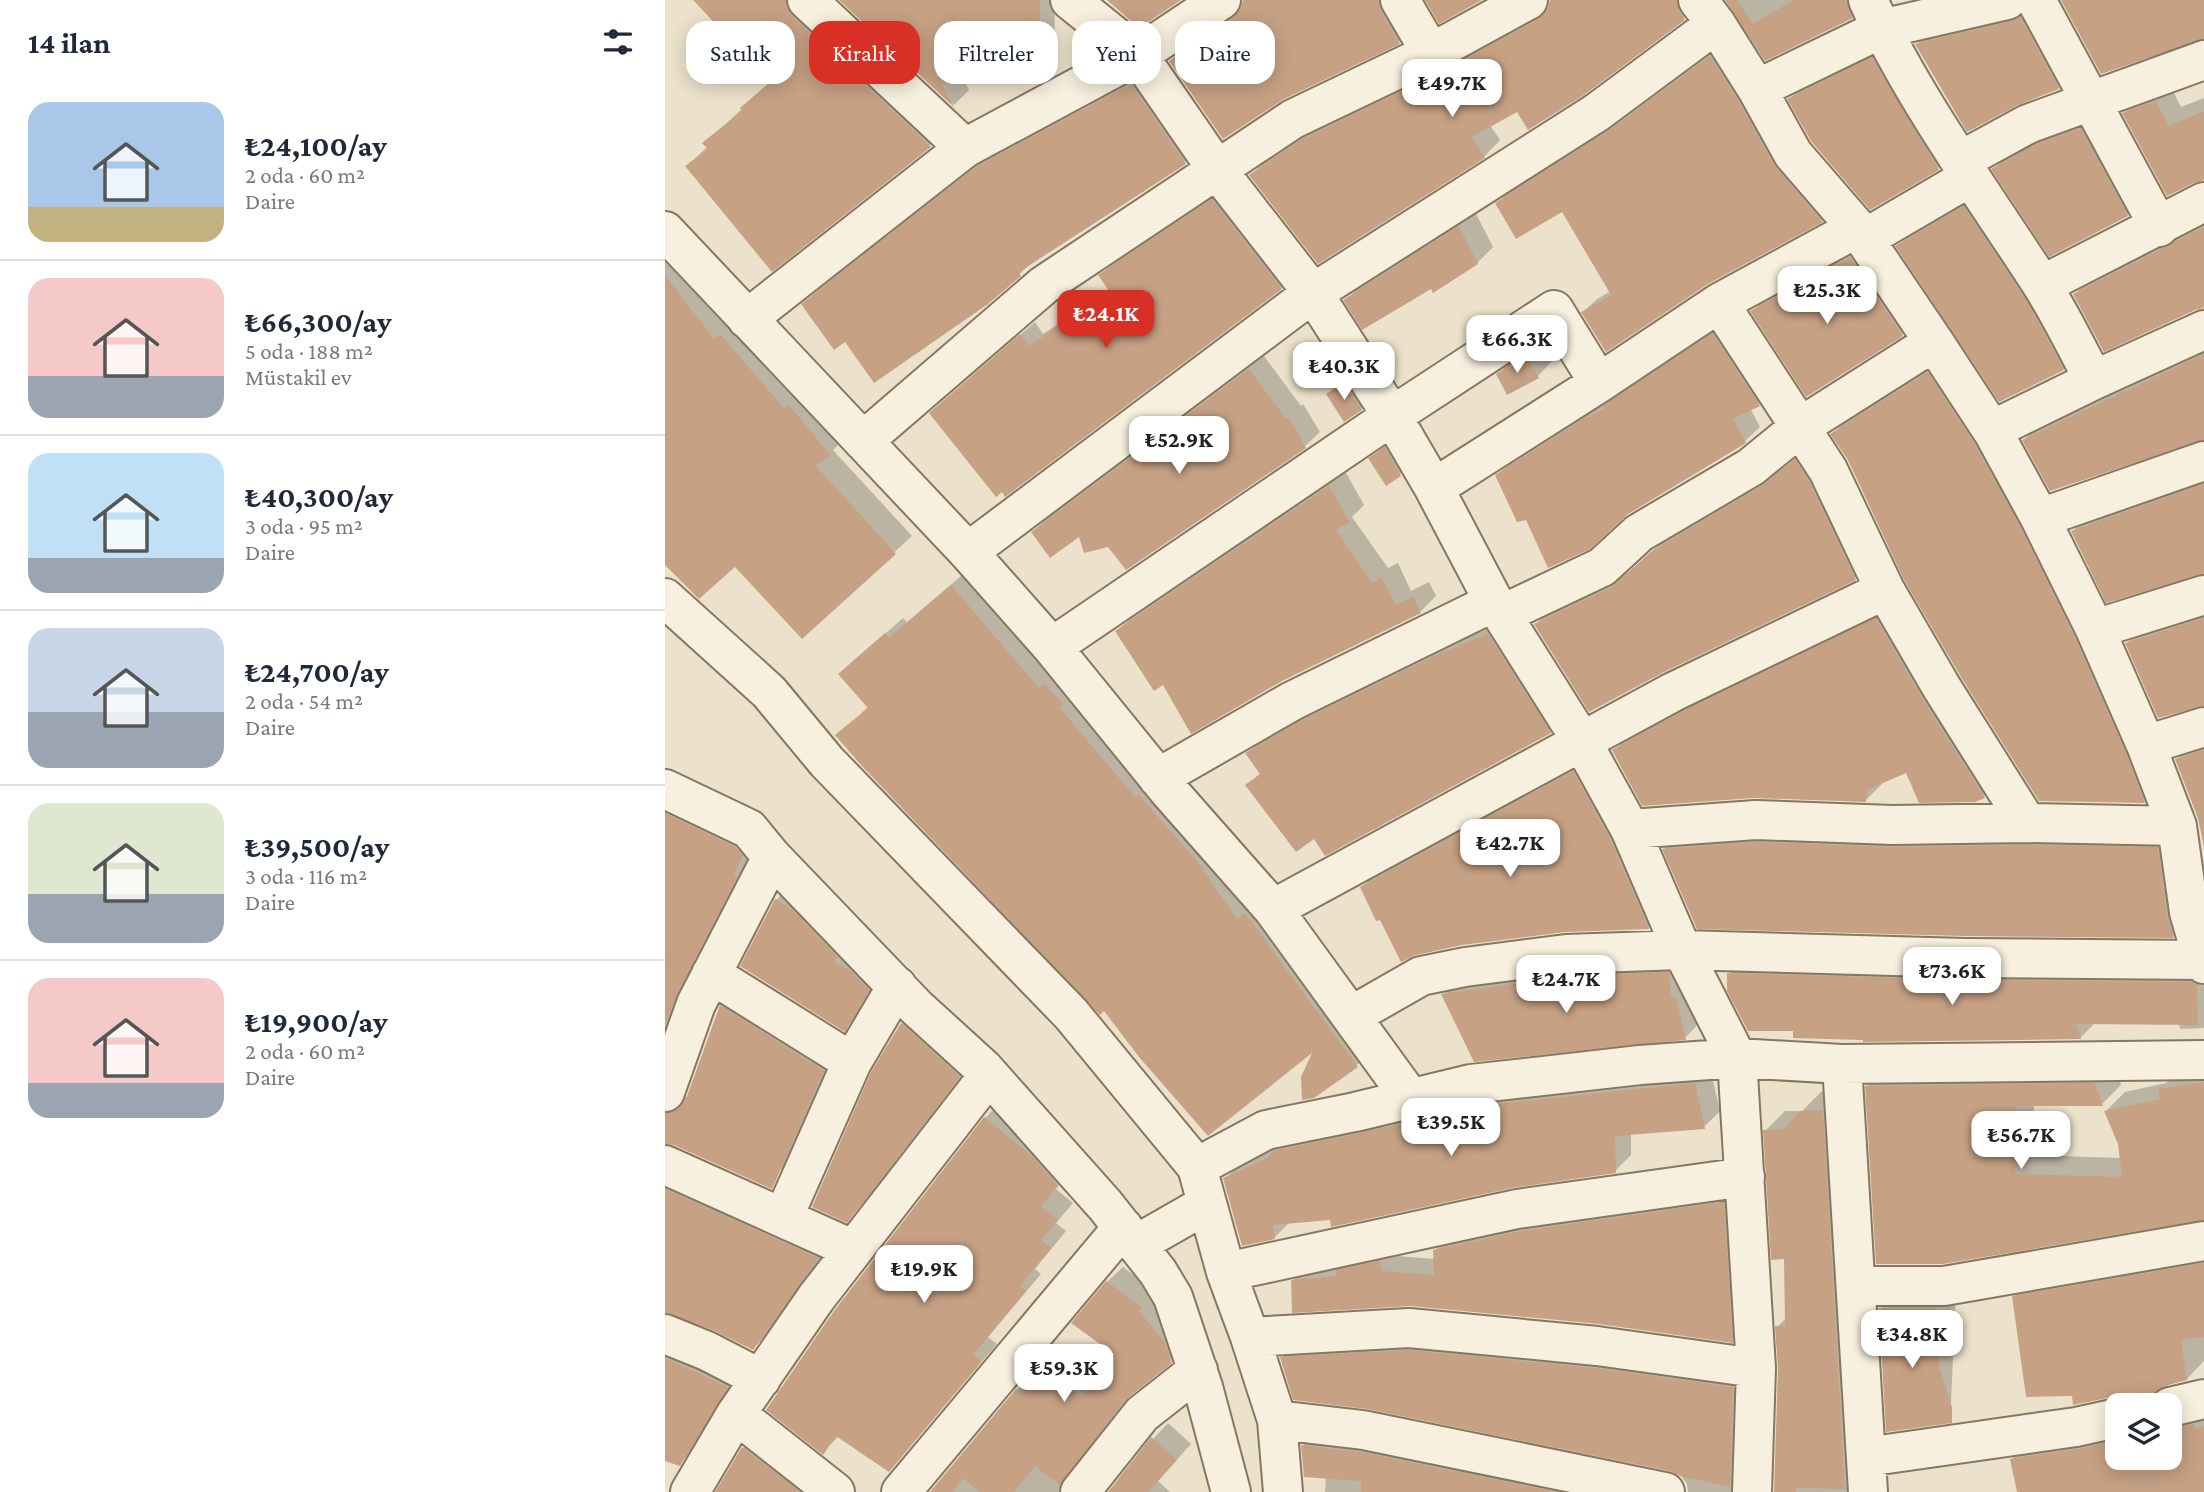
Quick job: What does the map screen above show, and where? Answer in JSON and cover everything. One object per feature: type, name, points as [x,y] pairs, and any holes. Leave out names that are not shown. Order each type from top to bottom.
[{"type":"street","points":[[807,0],[965,148]]},
{"type":"street","points":[[1070,0],[1096,21]]},
{"type":"street","points":[[1161,40],[1221,0]]},
{"type":"street","points":[[1400,0],[1431,52]]},
{"type":"street","points":[[863,441],[1044,285],[1293,119],[1431,52],[1528,0]]},
{"type":"street","points":[[1757,89],[1874,14],[2007,0]]},
{"type":"street","points":[[2036,0],[2159,227]]},
{"type":"street","points":[[968,552],[1313,293],[1596,113],[1707,12],[1757,89],[1793,154],[1860,234],[1992,430],[2040,518],[2095,629],[2146,745],[2177,826],[2196,912],[2203,962],[1682,950],[1566,954],[1465,967],[1421,976],[1351,1016]]},
{"type":"street","points":[[1874,14],[1966,169],[2042,285],[2094,380]]},
{"type":"street","points":[[1434,488],[1719,303],[1860,234],[1966,169],[2028,124],[2204,60]]},
{"type":"street","points":[[747,319],[965,148],[1084,84]]},
{"type":"street","points":[[1158,84],[1218,171],[1313,293],[1392,416],[1498,608],[1581,740],[1630,829],[1682,950],[1737,1058],[1756,1368],[1752,1492]]},
{"type":"street","points":[[2042,285],[2204,202]]},
{"type":"street","points":[[665,231],[968,552],[1052,647],[1158,778],[1273,909],[1411,1099]]},
{"type":"street","points":[[1719,303],[1828,470],[1885,590],[1942,688],[2027,823]]},
{"type":"street","points":[[1052,647],[1392,416],[1554,310],[1599,383]]},
{"type":"street","points":[[1992,430],[2204,330]]},
{"type":"street","points":[[1158,778],[1293,701],[1498,608],[1602,568],[1639,533],[1751,467],[1800,427],[1934,342]]},
{"type":"street","points":[[2040,518],[2204,461]]},
{"type":"street","points":[[1273,909],[1673,692],[1885,590]]},
{"type":"street","points":[[2095,629],[2204,595]]},
{"type":"street","points":[[665,598],[769,692],[827,762],[1071,1014],[1197,1167],[1226,1272],[1277,1420],[1283,1492]]},
{"type":"street","points":[[2146,745],[2204,727]]},
{"type":"street","points":[[665,789],[749,829],[772,858],[897,986],[989,1074],[1130,1235],[1173,1297],[1198,1370],[1231,1492]]},
{"type":"street","points":[[1630,829],[1756,820],[1892,825],[2027,823],[2177,826]]},
{"type":"street","points":[[665,1092],[696,1004],[772,858]]},
{"type":"street","points":[[711,974],[852,1062]]},
{"type":"street","points":[[783,1218],[852,1062],[897,986]]},
{"type":"street","points":[[1197,1167],[1266,1130],[1471,1084],[1737,1058],[1842,1064],[2204,1060]]},
{"type":"street","points":[[1842,1064],[1867,1475],[2105,1421]]},
{"type":"street","points":[[690,1492],[736,1414],[852,1249],[989,1074]]},
{"type":"street","points":[[665,1165],[852,1249]]},
{"type":"street","points":[[1226,1272],[1517,1209],[1745,1177]]},
{"type":"street","points":[[901,1492],[1130,1235],[1207,1204]]},
{"type":"street","points":[[1857,1286],[1944,1286],[2204,1241]]},
{"type":"street","points":[[1250,1337],[1409,1328],[1597,1346],[1756,1368]]},
{"type":"street","points":[[665,1334],[707,1351],[761,1379]]},
{"type":"street","points":[[1080,1492],[1142,1414],[1198,1370]]},
{"type":"street","points":[[2182,1404],[2204,1399]]},
{"type":"street","points":[[736,1414],[835,1492]]},
{"type":"street","points":[[1277,1420],[1363,1430],[1665,1492]]},
{"type":"building","points":[[693,0],[786,0],[786,7],[792,16],[809,32],[809,84],[864,84],[931,147],[772,272],[685,166],[708,149],[702,143],[742,111],[740,108],[768,84],[795,84],[795,21],[713,21]]},
{"type":"building","points":[[839,0],[1040,0],[1040,21],[934,21],[934,84],[942,84],[954,107],[920,75],[920,21],[862,21]]},
{"type":"building","points":[[1107,0],[1181,0],[1150,21],[1131,21]]},
{"type":"building","points":[[1243,0],[1378,0],[1381,11],[1400,44],[1284,99],[1223,139],[1185,84],[1275,84],[1275,21],[1229,21],[1240,10]]},
{"type":"building","points":[[1425,0],[1482,0],[1439,24]]},
{"type":"building","points":[[1550,0],[1677,0],[1685,20],[1584,95],[1528,130],[1517,112],[1472,137],[1485,158],[1318,264],[1249,175],[1304,138],[1441,72],[1538,19],[1547,11]]},
{"type":"building","points":[[1725,0],[1737,0],[1753,24],[1794,0],[1846,0],[1853,18],[1765,61]]},
{"type":"building","points":[[2061,0],[2204,0],[2204,39],[2101,74]]},
{"type":"building","points":[[2020,17],[2059,89],[2018,105],[1967,132],[1915,44]]},
{"type":"building","points":[[1710,56],[1774,165],[1823,222],[1708,284],[1606,352],[1581,312],[1611,295],[1562,212],[1516,239],[1495,203],[1608,131]]},
{"type":"building","points":[[1175,57],[1175,70],[1169,61]]},
{"type":"building","points":[[1872,57],[1939,170],[1870,210],[1811,141],[1787,99]]},
{"type":"building","points":[[1131,84],[1186,164],[1019,272],[1021,276],[988,304],[874,383],[845,342],[834,350],[801,304],[977,166]]},
{"type":"building","points":[[2156,101],[2169,126],[2204,111],[2204,180],[2167,196],[2122,113]]},
{"type":"building","points":[[2081,128],[2128,216],[2049,257],[1991,169],[2037,144]]},
{"type":"building","points":[[1212,199],[1282,289],[1005,497],[1002,492],[996,497],[929,413],[1020,334],[1029,346],[1109,291],[1098,275]]},
{"type":"building","points":[[1964,206],[2029,305],[2064,370],[1999,402],[1895,246]]},
{"type":"building","points":[[1459,226],[1478,264],[1433,293],[1431,289],[1362,330],[1343,300]]},
{"type":"building","points":[[2204,227],[2204,308],[2104,352],[2073,294]]},
{"type":"building","points":[[1850,257],[1903,336],[1806,397],[1750,311]]},
{"type":"building","points":[[665,275],[714,339],[720,334],[785,409],[789,405],[830,455],[816,466],[896,554],[802,639],[735,567],[699,599],[665,565]]},
{"type":"building","points":[[1713,333],[1760,406],[1733,419],[1746,443],[1628,514],[1590,549],[1548,568],[1526,520],[1517,522],[1495,475],[1585,418],[1604,409],[1603,406]]},
{"type":"building","points":[[1526,354],[1539,378],[1507,395],[1496,374]]},
{"type":"building","points":[[2204,354],[2204,440],[2050,491],[2022,440]]},
{"type":"building","points":[[1249,369],[1286,419],[1289,417],[1306,448],[1126,570],[1108,547],[1084,553],[1079,537],[1050,558],[1031,532]]},
{"type":"building","points":[[1928,372],[1974,443],[2021,528],[2075,638],[2145,803],[2039,801],[1904,580],[1848,460],[1830,434]]},
{"type":"building","points":[[1344,382],[1362,410],[1344,422],[1326,394]]},
{"type":"building","points":[[1385,447],[1401,476],[1386,486],[1368,458]]},
{"type":"building","points":[[1795,459],[1809,481],[1856,580],[1664,672],[1589,712],[1534,624],[1612,587],[1652,551],[1762,486]]},
{"type":"building","points":[[2204,484],[2204,574],[2106,603],[2071,531]]},
{"type":"building","points":[[1329,486],[1350,522],[1336,530],[1372,583],[1382,578],[1395,605],[1413,596],[1421,613],[1282,681],[1191,734],[1163,685],[1154,691],[1115,631]]},
{"type":"building","points":[[951,585],[1039,688],[1044,683],[1063,704],[1059,707],[1135,797],[1138,794],[1197,861],[1237,919],[1245,913],[1358,1067],[1314,1098],[1302,1100],[1301,1077],[1312,1053],[1208,1136],[1139,1057],[1104,1011],[1100,1015],[835,735],[868,708],[838,674],[885,633],[889,638]]},
{"type":"building","points":[[1876,618],[1923,700],[1985,798],[1975,802],[1919,803],[1906,773],[1867,790],[1866,802],[1754,798],[1642,806],[1612,750],[1683,711]]},
{"type":"building","points":[[2204,618],[2204,706],[2158,718],[2125,643]]},
{"type":"building","points":[[1488,634],[1551,733],[1325,856],[1314,839],[1296,852],[1245,785],[1260,774],[1245,753],[1302,720],[1441,653]]},
{"type":"building","points":[[2204,750],[2204,847],[2198,818],[2175,759]]},
{"type":"building","points":[[1573,771],[1610,839],[1649,929],[1565,932],[1462,945],[1416,955],[1401,962],[1380,920],[1376,921],[1360,887]]},
{"type":"building","points":[[665,813],[735,847],[743,856],[734,874],[737,877],[677,994],[665,1026]]},
{"type":"building","points":[[1756,842],[1892,847],[2158,847],[2167,915],[2174,938],[1697,929],[1662,849]]},
{"type":"building","points":[[775,899],[792,909],[837,957],[834,962],[852,972],[869,990],[845,1032],[740,966]]},
{"type":"building","points":[[1669,972],[1671,997],[1676,997],[1686,1040],[1474,1062],[1441,994],[1568,976]]},
{"type":"building","points":[[1727,973],[1965,980],[2192,982],[2197,984],[2198,1025],[2076,1024],[2081,1039],[1863,1042],[1793,1038],[1793,1031],[1748,1031],[1727,991]]},
{"type":"building","points":[[720,1005],[824,1071],[772,1189],[674,1145],[665,1144],[665,1113],[679,1109],[686,1099]]},
{"type":"building","points":[[901,1023],[960,1077],[847,1223],[812,1207],[871,1072]]},
{"type":"building","points":[[2204,1082],[2204,1220],[1943,1264],[1876,1264],[1865,1086],[2095,1083],[2103,1106],[2016,1106],[2015,1174],[2122,1177],[2118,1144],[2104,1111],[2160,1099],[2158,1089]]},
{"type":"building","points":[[1695,1083],[1705,1129],[1615,1136],[1616,1173],[1512,1188],[1331,1227],[1330,1220],[1273,1225],[1275,1239],[1242,1246],[1223,1178],[1267,1158],[1273,1151],[1475,1106]]},
{"type":"building","points":[[1823,1110],[1845,1489],[1796,1488],[1796,1492],[1774,1492],[1778,1369],[1775,1326],[1785,1326],[1784,1259],[1771,1260],[1763,1130],[1784,1129],[1800,1111]]},
{"type":"building","points":[[984,1117],[1033,1157],[1058,1186],[1041,1206],[1058,1220],[1041,1240],[1051,1248],[1020,1286],[1026,1291],[973,1355],[982,1361],[889,1472],[836,1436],[823,1455],[766,1410],[834,1311]]},
{"type":"building","points":[[665,1189],[819,1258],[753,1350],[715,1331],[665,1313]]},
{"type":"building","points":[[1724,1202],[1733,1343],[1599,1324],[1411,1306],[1292,1313],[1291,1280],[1337,1276],[1336,1270],[1380,1261],[1381,1271],[1434,1275],[1433,1250],[1521,1231]]},
{"type":"building","points":[[2204,1263],[2204,1337],[2181,1340],[2187,1380],[2164,1386],[2154,1393],[2105,1393],[2105,1398],[2073,1405],[2072,1396],[2026,1397],[2012,1296]]},
{"type":"building","points":[[1106,1281],[1142,1307],[1139,1311],[1165,1343],[1172,1363],[1125,1400],[1060,1485],[1035,1466],[1014,1492],[980,1492],[963,1478],[953,1492],[930,1492],[1016,1389],[1022,1393],[1042,1367],[1081,1397],[1114,1354],[1071,1323]]},
{"type":"building","points":[[1879,1308],[1936,1308],[1939,1367],[1952,1407],[1952,1423],[1886,1432]]},
{"type":"building","points":[[1409,1350],[1594,1368],[1733,1387],[1730,1487],[1669,1471],[1367,1409],[1293,1400],[1280,1357]]},
{"type":"building","points":[[665,1358],[728,1387],[680,1466],[665,1461]]},
{"type":"building","points":[[2194,1424],[2195,1428],[2204,1427],[2204,1492],[2017,1492],[2010,1459],[2105,1443],[2105,1470],[2182,1470],[2182,1426]]},
{"type":"building","points":[[1151,1437],[1177,1460],[1148,1492],[1108,1492]]},
{"type":"building","points":[[1301,1445],[1360,1452],[1556,1492],[1361,1492],[1361,1481],[1304,1477]]},
{"type":"building","points":[[742,1447],[798,1490],[797,1492],[715,1492]]}]
